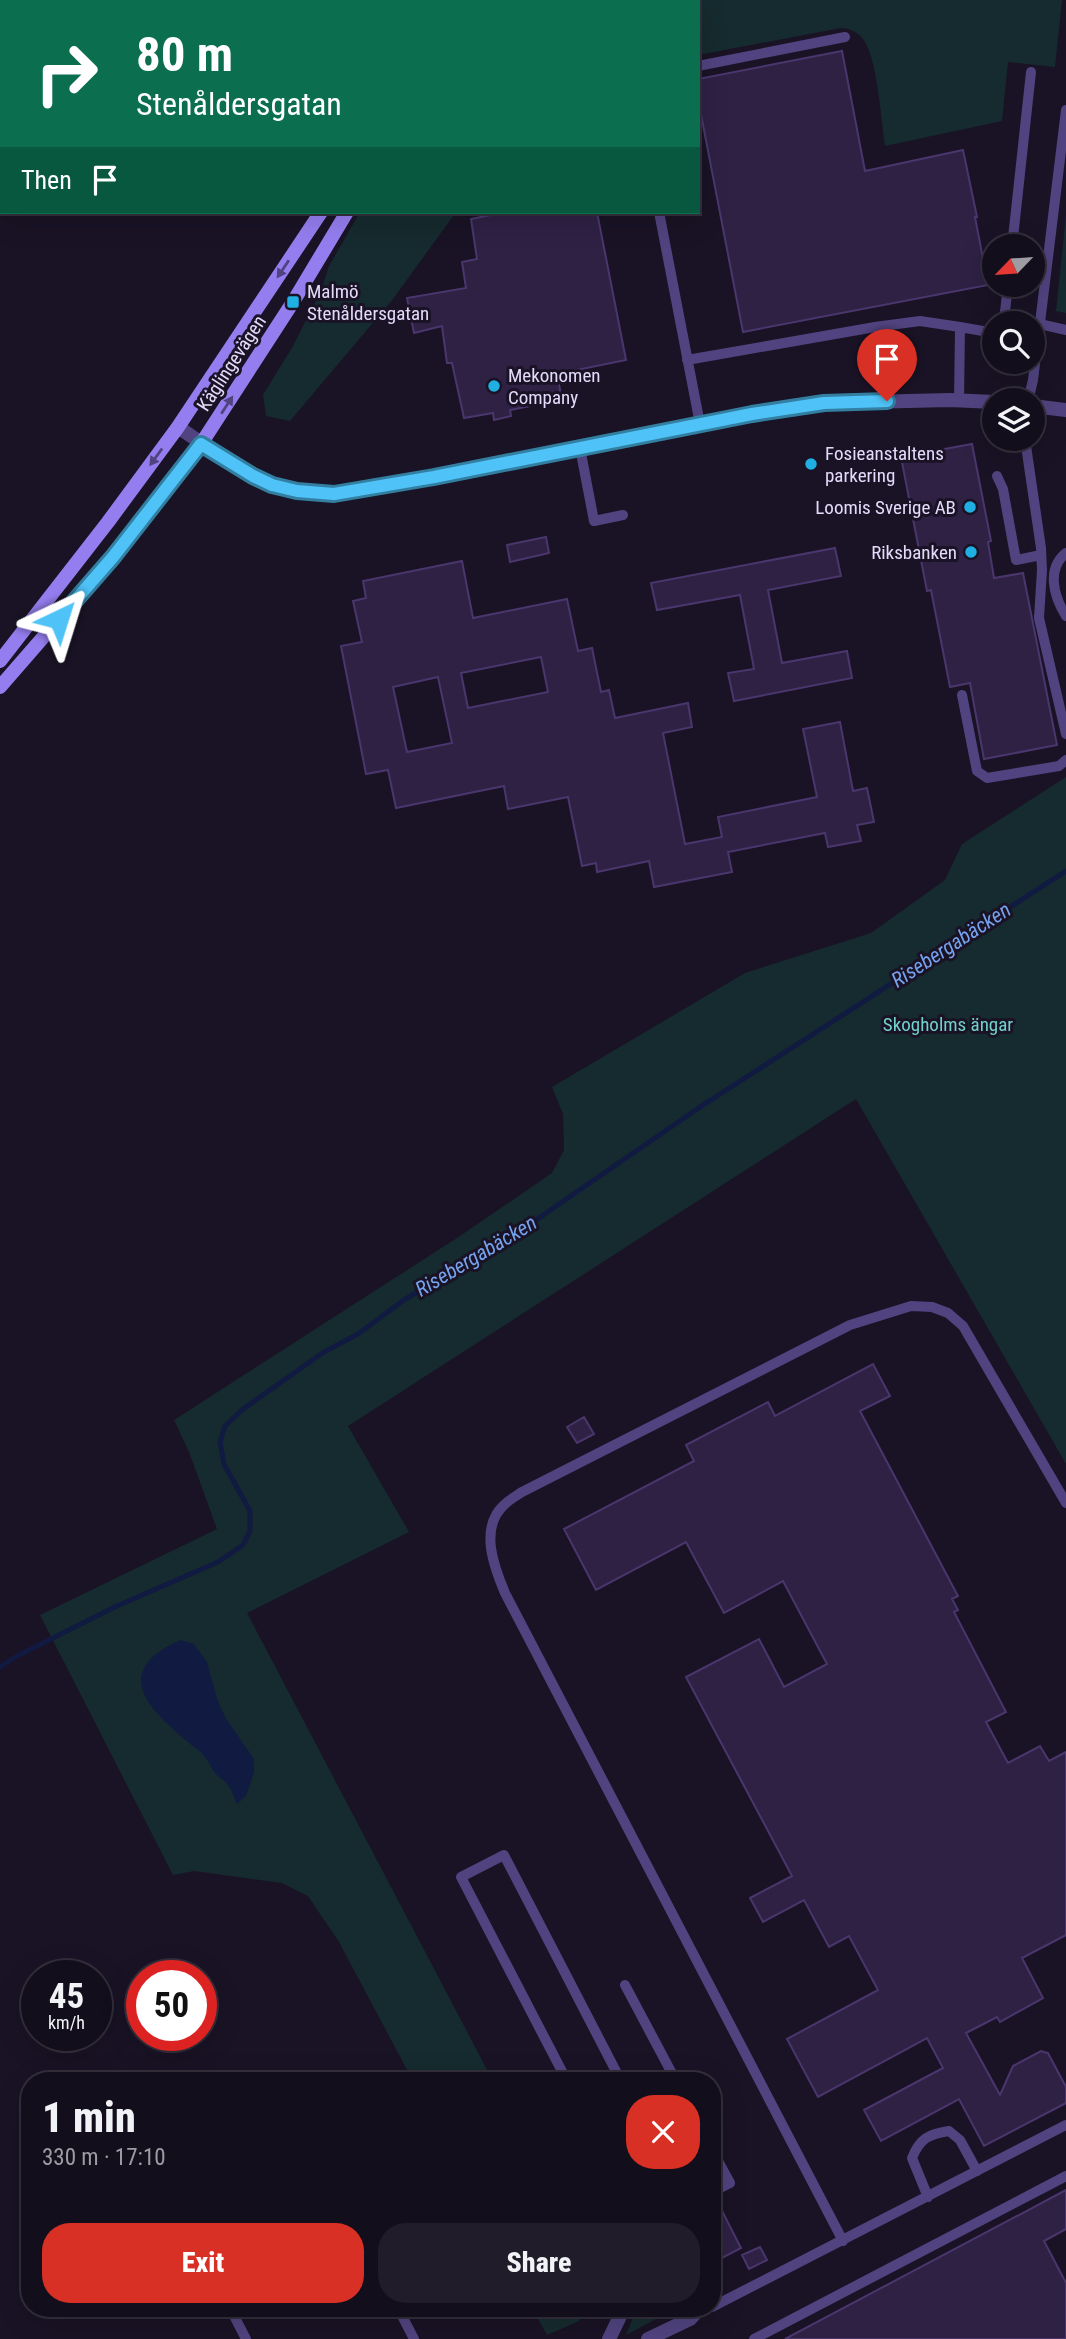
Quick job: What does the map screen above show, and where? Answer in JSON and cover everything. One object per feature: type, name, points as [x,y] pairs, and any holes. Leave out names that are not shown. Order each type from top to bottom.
[{"type":"main road","name":"Käglingevägen","points":[[0,661],[178,427],[320,214]]},
{"type":"main road","name":"Käglingevägen","points":[[0,687],[113,557],[201,444],[293,302],[346,214]]},
{"type":"street","points":[[178,427],[201,444],[272,485],[297,491],[334,494],[824,403],[982,402]]},
{"type":"street","points":[[1045,408],[1066,410]]},
{"type":"street","points":[[610,2339],[620,2317]]},
{"type":"street","points":[[648,2339],[688,2317]]},
{"type":"lane","points":[[700,66],[845,37]]},
{"type":"lane","points":[[1013,234],[1031,72]]},
{"type":"lane","points":[[1041,311],[1066,110]]},
{"type":"lane","points":[[659,214],[700,424]]},
{"type":"lane","points":[[687,360],[920,321],[982,331]]},
{"type":"lane","points":[[1045,324],[1066,330]]},
{"type":"lane","points":[[959,401],[960,327]]},
{"type":"lane","points":[[580,448],[594,521],[623,515]]},
{"type":"lane","points":[[1027,451],[1041,555],[1039,618],[1066,734]]},
{"type":"lane","points":[[998,476],[1003,489],[1016,560],[1041,555]]},
{"type":"lane","points":[[1066,554],[1058,560],[1052,579],[1059,606],[1066,616]]},
{"type":"lane","points":[[962,695],[977,771],[982,776],[987,778],[1047,768],[1066,760]]},
{"type":"lane","points":[[843,2241],[505,1593],[493,1564],[493,1521],[503,1506],[512,1499],[557,1474],[850,1325],[911,1306],[932,1307],[948,1313],[963,1326],[1066,1503]]},
{"type":"lane","points":[[562,2072],[461,1877],[504,1855],[616,2072]]},
{"type":"lane","points":[[625,1985],[671,2072]]},
{"type":"lane","points":[[721,2303],[1066,2125]]},
{"type":"lane","points":[[928,2197],[912,2158],[917,2145],[932,2134],[950,2131],[960,2140],[977,2171]]},
{"type":"lane","points":[[721,2166],[730,2183],[721,2188]]},
{"type":"lane","points":[[754,2339],[1066,2176]]},
{"type":"lane","points":[[235,2317],[246,2339]]},
{"type":"lane","points":[[403,2317],[414,2339]]},
{"type":"green space","points":[[700,0],[1062,0],[1055,67],[1008,62],[1002,121],[885,146],[871,56],[863,38],[841,28],[700,55]]},
{"type":"green space","points":[[359,214],[455,214],[393,299],[290,421],[266,416],[263,395],[293,346],[321,291],[329,266]]},
{"type":"green space","points":[[1066,215],[1066,313],[1056,311]]},
{"type":"green space","name":"Skogholms ängar","points":[[1066,777],[1066,1464],[856,1099],[348,1426],[409,1532],[247,1613],[488,2072],[408,2072],[339,1942],[308,1896],[282,1883],[194,1871],[173,1875],[40,1615],[217,1529],[189,1452],[174,1420],[460,1236],[552,1173],[564,1150],[563,1114],[552,1087],[745,973],[871,933],[945,880],[962,844]]},
{"type":"green space","points":[[537,2317],[580,2317],[579,2321],[547,2335]]},
{"type":"green space","points":[[633,2317],[660,2317],[626,2335]]},
{"type":"water","points":[[180,1640],[194,1644],[207,1662],[225,1717],[254,1759],[254,1772],[246,1796],[237,1804],[229,1786],[215,1773],[204,1756],[168,1725],[145,1696],[141,1682],[144,1667],[157,1653]]},
{"type":"building","points":[[842,51],[865,171],[963,150],[977,217],[982,254],[982,286],[743,332],[700,109],[700,79]]},
{"type":"building","points":[[495,214],[597,214],[626,360],[557,374],[562,400],[510,410],[511,416],[494,420],[493,413],[464,418],[452,363],[447,363],[442,326],[414,333],[407,298],[466,288],[462,262],[477,259],[471,219]]},
{"type":"building","points":[[972,444],[991,541],[988,542],[994,578],[1023,573],[1057,745],[984,759],[970,683],[950,687],[931,590],[927,591],[901,457]]},
{"type":"building","points":[[546,537],[549,553],[510,562],[507,545]]},
{"type":"building","points":[[835,548],[841,576],[768,590],[782,663],[847,651],[852,678],[734,701],[728,673],[754,669],[740,595],[657,610],[651,583]]},
{"type":"building","points":[[462,561],[473,618],[567,599],[578,651],[592,648],[601,692],[609,690],[615,718],[688,703],[692,727],[663,733],[685,844],[722,837],[718,817],[817,797],[803,729],[840,722],[853,791],[867,788],[874,822],[857,825],[861,841],[828,847],[825,833],[728,852],[732,872],[654,887],[649,861],[597,872],[596,863],[582,866],[568,797],[508,809],[504,786],[396,808],[388,770],[366,774],[341,646],[362,642],[353,601],[366,598],[363,581]],"holes":[[[541,657],[548,692],[468,708],[461,673]],[[438,677],[452,743],[407,752],[393,687]]]},
{"type":"building","points":[[873,1364],[890,1396],[860,1411],[958,1596],[952,1599],[958,1610],[954,1612],[1006,1712],[986,1722],[1008,1763],[1040,1746],[1049,1761],[1066,1752],[1066,1935],[1022,1958],[1043,1998],[1000,2022],[997,2017],[966,2033],[1000,2095],[1013,2066],[1041,2051],[1048,2053],[1066,2087],[1066,2103],[984,2146],[959,2099],[881,2141],[864,2110],[943,2068],[927,2038],[818,2097],[787,2039],[878,1990],[849,1936],[829,1947],[804,1900],[763,1922],[750,1898],[792,1876],[686,1677],[759,1639],[784,1687],[827,1664],[783,1581],[724,1613],[686,1542],[596,1590],[564,1529],[694,1461],[686,1445],[768,1402],[775,1416]]},
{"type":"building","points":[[584,1417],[594,1434],[577,1443],[567,1427]]},
{"type":"building","points":[[1066,2190],[1066,2229],[1044,2241],[1066,2283],[1066,2339],[785,2339]]},
{"type":"building","points":[[721,2209],[741,2248],[721,2258]]},
{"type":"building","points":[[760,2247],[767,2260],[749,2269],[742,2255]]},
{"type":"waterway","name":"Risebergabäcken","points":[[0,1667],[117,1606],[218,1562],[243,1545],[250,1531],[250,1511],[224,1464],[220,1442],[225,1426],[243,1409],[324,1352],[358,1334],[404,1300],[533,1222],[700,1107],[1066,871]]},
{"type":"place","name":"Malmö Stenåldersgatan","points":[[293,302]]},
{"type":"place","name":"Mekonomen Company","points":[[494,386]]},
{"type":"place","name":"Fosieanstaltens parkering","points":[[811,464]]},
{"type":"place","name":"Loomis Sverige AB","points":[[970,507]]},
{"type":"place","name":"Riksbanken","points":[[971,552]]},
{"type":"route","points":[[59,619],[113,557],[201,444],[272,485],[297,491],[334,494],[434,477],[752,414],[824,403],[887,401]]}]
